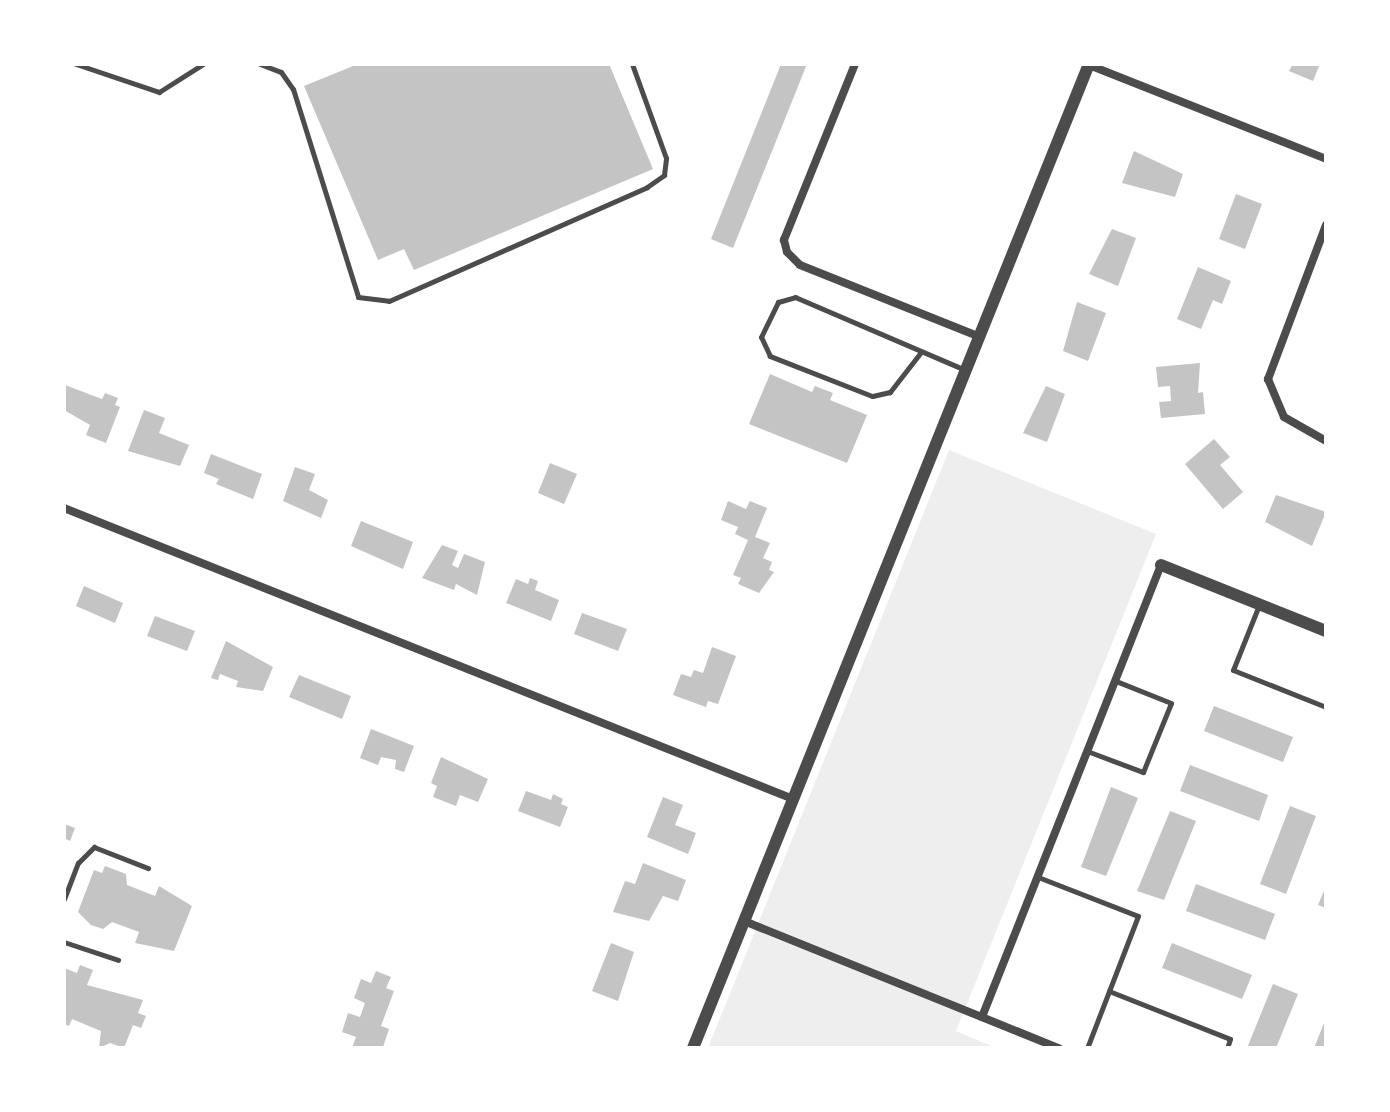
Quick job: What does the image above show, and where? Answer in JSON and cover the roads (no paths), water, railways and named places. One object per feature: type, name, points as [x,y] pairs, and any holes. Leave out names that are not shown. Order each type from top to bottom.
[{"type":"street","points":[[855,64],[784,240],[787,252],[800,265],[980,337]]},
{"type":"street","points":[[693,1048],[1089,64],[1326,159]]},
{"type":"street","points":[[1326,225],[1270,365],[1272,398],[1290,424],[1326,441]]},
{"type":"street","points":[[64,508],[793,799]]},
{"type":"street","points":[[982,1017],[1161,565],[1326,631]]},
{"type":"street","points":[[744,921],[1059,1048]]},
{"type":"lane","points":[[76,64],[159,92],[203,64]]},
{"type":"lane","points":[[260,64],[281,72],[293,89],[358,297],[389,301],[647,187],[664,175],[666,158],[632,64]]},
{"type":"lane","points":[[921,352],[890,392],[872,396],[770,356],[761,337],[778,302],[795,297],[966,370]]},
{"type":"lane","points":[[1259,605],[1233,670],[1326,707]]},
{"type":"lane","points":[[1087,751],[1143,772],[1171,703],[1115,680]]},
{"type":"lane","points":[[64,899],[78,863],[94,847],[148,868]]},
{"type":"lane","points":[[1038,877],[1138,916],[1087,1048]]},
{"type":"lane","points":[[64,942],[118,960]]},
{"type":"lane","points":[[1109,991],[1230,1039],[1227,1048]]}]
